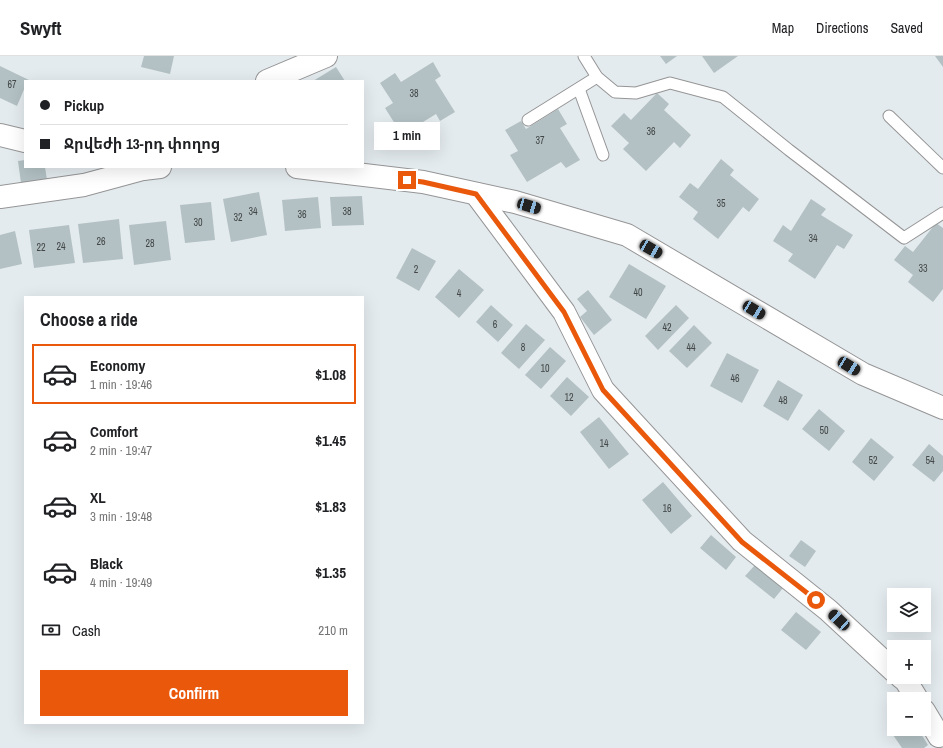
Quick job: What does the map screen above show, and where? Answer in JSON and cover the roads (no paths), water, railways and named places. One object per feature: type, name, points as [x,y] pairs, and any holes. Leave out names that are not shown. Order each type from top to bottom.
[{"type":"street","points":[[269,80],[326,56]]},
{"type":"street","points":[[0,135],[24,141]]},
{"type":"street","points":[[0,197],[84,185],[145,168]]},
{"type":"street","points":[[305,168],[423,182],[515,202],[627,235],[863,374],[943,408]]},
{"type":"street","points":[[476,194],[564,312],[603,390],[742,542],[828,610],[887,664]]},
{"type":"street","points":[[931,723],[939,736]]},
{"type":"lane","points":[[584,56],[597,77],[615,92],[636,93],[670,83],[723,97],[789,150],[904,238],[943,213]]},
{"type":"lane","points":[[528,120],[597,77]]},
{"type":"lane","points":[[579,89],[603,155]]},
{"type":"lane","points":[[889,116],[943,168]]}]
